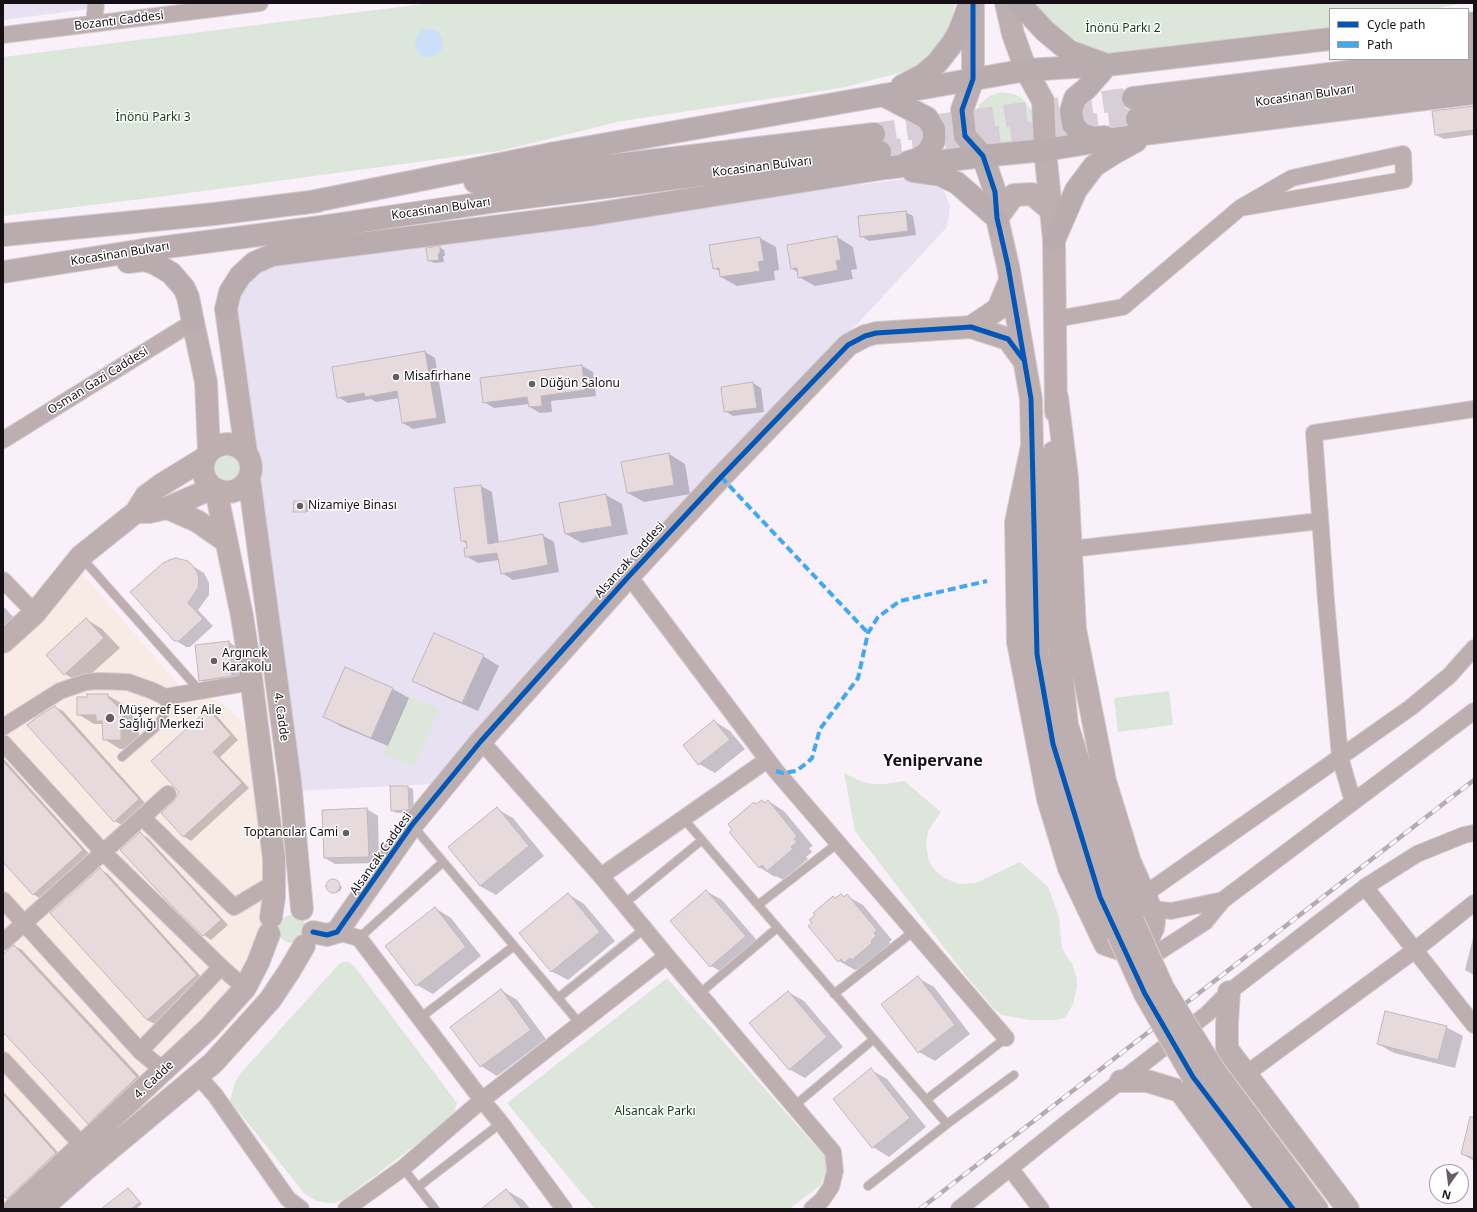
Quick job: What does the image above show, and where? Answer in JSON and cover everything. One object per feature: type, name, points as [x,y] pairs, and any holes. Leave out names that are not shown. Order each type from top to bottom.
[{"type":"highway","points":[[883,94],[915,80],[937,63],[952,44],[959,32],[972,3]]},
{"type":"highway","points":[[1019,3],[1045,31],[1069,51],[1107,65]]},
{"type":"highway","points":[[305,203],[555,153],[1026,70],[1107,65],[1329,39]]},
{"type":"highway","points":[[1297,43],[1329,42]]},
{"type":"highway","name":"Kocasinan Bulvarı","points":[[1133,98],[1443,60]]},
{"type":"highway","points":[[1107,65],[1072,104],[1071,118],[1076,129],[1081,134],[1093,138],[1144,126],[1474,93]]},
{"type":"highway","name":"Kocasinan Bulvarı","points":[[1144,126],[1474,73]]},
{"type":"highway","points":[[880,151],[924,156],[932,147],[935,135],[931,123],[927,118],[883,94]]},
{"type":"highway","points":[[226,310],[230,292],[240,276],[254,263],[272,255],[595,214],[880,151],[984,156],[1045,150],[1144,126]]},
{"type":"highway","points":[[1054,240],[1076,190],[1094,166],[1116,152],[1144,126]]},
{"type":"highway","points":[[880,151],[957,183],[997,218]]},
{"type":"highway","name":"Kocasinan Bulvarı","points":[[3,235],[214,214],[305,203],[880,151]]},
{"type":"highway","name":"Kocasinan Bulvarı","points":[[3,273],[143,250],[321,227],[497,201],[880,151]]},
{"type":"highway","points":[[321,227],[595,214]]},
{"type":"highway","points":[[3,273],[144,260],[154,263],[171,273],[184,288],[188,297],[193,322]]},
{"type":"street","points":[[94,24],[96,3]]},
{"type":"street","name":"Bozantı Caddesi","points":[[3,35],[260,3]]},
{"type":"street","points":[[972,3],[973,79],[962,110],[965,136],[984,156],[995,192],[997,218],[1010,280],[1031,399],[1037,654],[1053,744],[1100,897],[1119,933],[1186,1084],[1267,1209]]},
{"type":"street","points":[[1006,3],[1013,34],[1026,70],[1043,101],[1045,150],[1054,240],[1056,319],[1057,397],[1052,492],[1055,609],[1067,725],[1118,885],[1120,949],[1131,947],[1149,937],[1154,922],[1148,901],[1130,862],[1104,781],[1075,629],[1067,477],[1057,397]]},
{"type":"street","points":[[1056,319],[1123,307],[1240,208],[1292,178],[1403,154],[1404,180],[1240,208]]},
{"type":"street","points":[[997,218],[1014,195],[1032,194],[1051,210]]},
{"type":"street","name":"Alsancak Caddesi","points":[[971,327],[998,309],[1010,280]]},
{"type":"street","points":[[136,512],[150,512],[167,508],[214,489],[229,492],[235,491],[241,488],[249,478],[251,466],[246,452],[226,310]]},
{"type":"street","points":[[193,322],[206,382],[207,455],[203,471],[205,477],[214,489]]},
{"type":"street","name":"Osman Gazi Caddesi","points":[[3,440],[193,322]]},
{"type":"street","name":"Alsancak Caddesi","points":[[337,932],[412,825],[481,741],[629,576],[721,477],[848,345],[865,336],[876,334],[971,327],[1008,339],[1024,361]]},
{"type":"street","points":[[1352,802],[1340,757],[1326,601],[1314,433],[1474,409]]},
{"type":"street","points":[[3,642],[35,614],[81,556],[136,512],[146,496],[207,455],[214,448],[227,444],[234,445],[246,452]]},
{"type":"street","name":"4. Cadde","points":[[249,478],[290,781],[302,909]]},
{"type":"street","name":"4. Cadde","points":[[14,1209],[209,1028],[245,988],[258,963],[270,925],[274,882],[274,860],[252,682],[242,616],[214,489]]},
{"type":"street","points":[[167,508],[197,521],[226,541]]},
{"type":"street","points":[[1071,549],[1320,521]]},
{"type":"street","points":[[629,576],[767,760],[1006,1038]]},
{"type":"street","points":[[3,580],[35,614]]},
{"type":"street","points":[[1148,901],[1340,757],[1430,693],[1449,676],[1474,648]]},
{"type":"street","points":[[3,727],[60,691],[86,682],[128,682],[165,697],[252,682]]},
{"type":"street","points":[[1119,933],[1118,958],[1126,963],[1143,962],[1205,922],[1222,900],[1474,711]]},
{"type":"street","points":[[481,741],[601,876],[833,1152],[835,1171],[831,1187],[822,1200],[812,1209]]},
{"type":"street","points":[[3,743],[103,852],[221,968],[245,988]]},
{"type":"street","points":[[601,876],[767,760]]},
{"type":"street","points":[[3,942],[168,794]]},
{"type":"street","points":[[142,817],[234,907],[274,882]]},
{"type":"street","points":[[959,1209],[1207,1014],[1229,992],[1365,888],[1417,854],[1474,833]]},
{"type":"street","points":[[1365,888],[1474,1025]]},
{"type":"street","points":[[3,900],[140,1051],[164,1071]]},
{"type":"street","points":[[1148,901],[1171,912],[1222,900]]},
{"type":"street","points":[[1246,1074],[1415,950],[1474,903]]},
{"type":"street","points":[[309,939],[312,923],[309,915],[302,909],[294,906],[285,906],[277,910],[270,925],[272,942],[279,948],[287,951],[296,950],[309,939],[337,932],[359,938],[501,1123],[564,1209]]},
{"type":"street","points":[[1119,933],[1163,988],[1214,1070],[1317,1209]]},
{"type":"street","name":"4. Cadde","points":[[42,1209],[86,1169],[198,1076],[230,1046],[270,1000],[309,939]]},
{"type":"street","points":[[346,1209],[403,1168],[482,1100],[667,956]]},
{"type":"street","points":[[140,1051],[221,968]]},
{"type":"street","points":[[1229,992],[1227,1049],[1348,1209]]},
{"type":"street","points":[[1227,1049],[1209,1048],[1190,1052],[1179,1068],[1186,1084],[1293,1209]]},
{"type":"street","points":[[3,1060],[83,1146]]},
{"type":"street","points":[[198,1076],[215,1095],[288,1199],[301,1209]]},
{"type":"street","points":[[1121,1081],[1186,1084]]},
{"type":"street","points":[[1010,1168],[1041,1209]]},
{"type":"lane","points":[[81,556],[200,691]]},
{"type":"lane","points":[[122,757],[155,728],[165,714],[165,697]]},
{"type":"lane","points":[[683,818],[947,1124]]},
{"type":"lane","points":[[412,825],[580,1024]]},
{"type":"lane","points":[[624,904],[702,840]]},
{"type":"lane","points":[[758,905],[838,843]]},
{"type":"lane","points":[[359,938],[443,862]]},
{"type":"lane","points":[[699,994],[778,928]]},
{"type":"lane","points":[[558,998],[644,929]]},
{"type":"lane","points":[[834,994],[914,931]]},
{"type":"lane","points":[[420,1018],[514,946]]},
{"type":"lane","points":[[926,1100],[1006,1038]]},
{"type":"lane","points":[[794,1106],[874,1039]]},
{"type":"lane","points":[[868,1186],[947,1124],[1014,1075]]},
{"type":"lane","points":[[418,1188],[501,1123]]},
{"type":"lane","points":[[403,1168],[435,1209]]},
{"type":"shaded area","points":[[3,3],[89,3],[89,9],[3,20]]},
{"type":"shaded area","points":[[905,179],[943,189],[950,206],[947,227],[432,784],[297,791],[231,311],[243,284],[264,263]]},
{"type":"shaded area","points":[[83,574],[185,692],[205,695],[223,704],[239,718],[246,728],[254,749],[266,917],[263,948],[133,1112],[38,1209],[3,1209],[3,646]]},
{"type":"green space","name":"İnönü Parkı 3","points":[[431,3],[955,3],[951,23],[941,44],[915,69],[841,88],[622,121],[499,151],[166,196],[3,216],[3,57]]},
{"type":"green space","name":"İnönü Parkı 2","points":[[1032,3],[1466,3],[1437,8],[1329,8],[1329,27],[1163,56],[1100,55],[1053,26]]},
{"type":"green space","points":[[1001,92],[1014,94],[1025,101],[1032,112],[1033,125],[1029,137],[1025,142],[988,146],[979,137],[975,124],[975,117],[979,105],[989,96]]},
{"type":"green space","points":[[228,456],[237,460],[241,469],[237,478],[228,482],[219,478],[215,469],[219,460]]},
{"type":"green space","points":[[1169,691],[1173,725],[1118,732],[1114,698]]},
{"type":"green space","points":[[408,696],[439,709],[414,767],[383,754]]},
{"type":"green space","points":[[844,773],[863,782],[873,784],[904,781],[941,812],[928,831],[926,846],[929,861],[933,868],[944,878],[959,884],[976,883],[1020,862],[1048,887],[1059,917],[1062,948],[1072,963],[1077,979],[1077,987],[1073,1004],[1065,1018],[1053,1020],[1029,1020],[1002,1015],[994,1009],[963,972],[855,831]]},
{"type":"green space","points":[[292,915],[302,919],[306,929],[302,939],[292,943],[282,939],[278,929],[282,919]]},
{"type":"green space","points":[[342,962],[349,962],[354,966],[457,1103],[454,1114],[451,1118],[344,1199],[334,1203],[328,1203],[317,1201],[305,1194],[230,1101],[235,1082],[241,1073]]},
{"type":"green space","name":"Alsancak Parkı","points":[[667,978],[826,1158],[826,1171],[821,1185],[789,1209],[595,1209],[507,1103]]},
{"type":"water","points":[[429,29],[439,33],[443,43],[439,53],[429,57],[419,53],[415,43],[419,33]]},
{"type":"building","points":[[1474,106],[1474,130],[1435,135],[1432,111]]},
{"type":"building","points":[[906,211],[908,231],[860,237],[858,216]]},
{"type":"building","points":[[837,236],[841,260],[836,261],[838,270],[798,278],[797,268],[791,269],[787,245]]},
{"type":"building","points":[[760,237],[764,261],[758,262],[760,271],[720,277],[719,268],[713,269],[709,245]]},
{"type":"building","points":[[440,246],[440,253],[438,254],[439,260],[428,261],[426,248]]},
{"type":"building","name":"Misafirhane","points":[[425,351],[437,418],[402,423],[397,391],[365,397],[364,393],[337,398],[332,367]]},
{"type":"building","name":"Düğün Salonu","points":[[582,365],[585,390],[541,396],[542,406],[529,407],[527,397],[483,403],[480,378]]},
{"type":"building","points":[[753,382],[757,408],[724,412],[721,387]]},
{"type":"building","points":[[669,453],[674,485],[627,493],[621,462]]},
{"type":"building","points":[[481,485],[488,544],[543,534],[548,565],[501,574],[497,553],[465,557],[464,548],[467,548],[466,541],[461,541],[454,488]]},
{"type":"building","points":[[606,494],[612,526],[565,534],[559,503]]},
{"type":"building","name":"Nizamiye Binası","points":[[294,501],[306,501],[306,512],[293,512]]},
{"type":"building","points":[[176,558],[188,561],[197,572],[199,579],[198,588],[188,603],[203,619],[179,641],[174,641],[130,592],[163,563]]},
{"type":"building","points":[[86,618],[104,638],[64,675],[46,655]]},
{"type":"building","points":[[434,633],[484,655],[462,703],[412,681]]},
{"type":"building","name":"Argıncık Karakolu","points":[[229,641],[232,676],[199,681],[195,645]]},
{"type":"building","points":[[345,667],[393,688],[371,738],[323,717]]},
{"type":"building","name":"Müşerref Eser Aile Sağlığı Merkezi","points":[[87,694],[108,694],[108,697],[123,712],[123,730],[121,730],[121,740],[103,740],[102,721],[96,721],[96,715],[77,715],[77,697],[87,697]]},
{"type":"building","points":[[55,706],[139,799],[114,822],[27,725]]},
{"type":"building","points":[[208,709],[231,735],[213,752],[242,783],[183,837],[161,813],[174,801],[179,792],[151,761]]},
{"type":"building","points":[[714,720],[730,740],[698,765],[683,745]]},
{"type":"building","points":[[3,761],[83,850],[33,895],[3,862]]},
{"type":"building","points":[[390,786],[408,786],[408,810],[391,811]]},
{"type":"building","points":[[762,800],[764,803],[768,800],[797,836],[794,839],[797,842],[791,847],[793,849],[767,871],[762,865],[759,868],[729,832],[732,830],[728,824],[754,802],[756,804]]},
{"type":"building","points":[[497,807],[529,846],[480,886],[448,847]]},
{"type":"building","name":"Toptancılar Cami","points":[[367,808],[369,857],[324,858],[322,810]]},
{"type":"building","points":[[140,832],[221,920],[203,936],[173,907],[120,850]]},
{"type":"building","points":[[100,868],[197,975],[147,1020],[50,913]]},
{"type":"building","points":[[333,879],[338,881],[340,886],[338,891],[333,893],[328,891],[326,886],[328,881]]},
{"type":"building","points":[[706,890],[746,936],[710,967],[670,921]]},
{"type":"building","points":[[568,893],[600,932],[551,972],[519,933]]},
{"type":"building","points":[[841,894],[844,897],[847,894],[877,930],[874,933],[876,936],[871,941],[872,943],[852,960],[850,958],[844,963],[841,959],[838,962],[808,926],[812,923],[809,920],[815,915],[813,913],[833,896],[835,898]]},
{"type":"building","points":[[435,907],[466,947],[416,986],[385,946]]},
{"type":"building","points":[[14,945],[137,1077],[88,1124],[3,1032],[3,954]]},
{"type":"building","points":[[918,976],[955,1025],[918,1053],[881,1004]]},
{"type":"building","points":[[501,989],[531,1030],[480,1067],[450,1027]]},
{"type":"building","points":[[788,991],[827,1037],[789,1070],[749,1023]]},
{"type":"building","points":[[1385,1011],[1447,1026],[1438,1060],[1377,1044]]},
{"type":"building","points":[[871,1068],[910,1118],[872,1148],[833,1099]]},
{"type":"building","points":[[3,1094],[56,1153],[7,1199],[3,1195]]},
{"type":"building","points":[[1470,1117],[1474,1117],[1474,1158],[1461,1154]]},
{"type":"building","points":[[128,1188],[140,1202],[131,1209],[101,1209]]},
{"type":"building","points":[[506,1189],[522,1209],[481,1209]]},
{"type":"tunnel","points":[[874,134],[1133,98]]},
{"type":"tunnel","points":[[880,152],[1137,119]]},
{"type":"railway","points":[[920,1209],[1474,780]]},
{"type":"marked path","points":[[721,477],[868,633]]},
{"type":"marked path","points":[[776,771],[783,773],[796,771],[812,758],[820,729],[858,678],[868,633],[878,617],[900,601],[987,581]]},
{"type":"cycle path","points":[[973,3],[973,79],[962,110],[965,136],[983,156],[995,192],[997,218],[1008,266],[1031,399],[1037,654],[1053,744],[1100,897],[1145,994],[1193,1077],[1293,1209]]},
{"type":"cycle path","points":[[313,932],[327,935],[337,932],[412,825],[481,741],[629,576],[721,477],[848,345],[865,336],[876,333],[971,327],[1008,339],[1023,359]]},
{"type":"place","name":"Misafirhane","points":[[396,377]]},
{"type":"place","name":"Düğün Salonu","points":[[532,384]]},
{"type":"place","name":"Nizamiye Binası","points":[[300,506]]},
{"type":"place","name":"Argıncık Karakolu","points":[[214,661]]},
{"type":"place","name":"Müşerref Eser Aile Sağlığı Merkezi","points":[[110,718]]},
{"type":"place","name":"Toptancılar Cami","points":[[346,833]]},
{"type":"district","name":"Yenipervane","points":[[933,761]]}]
